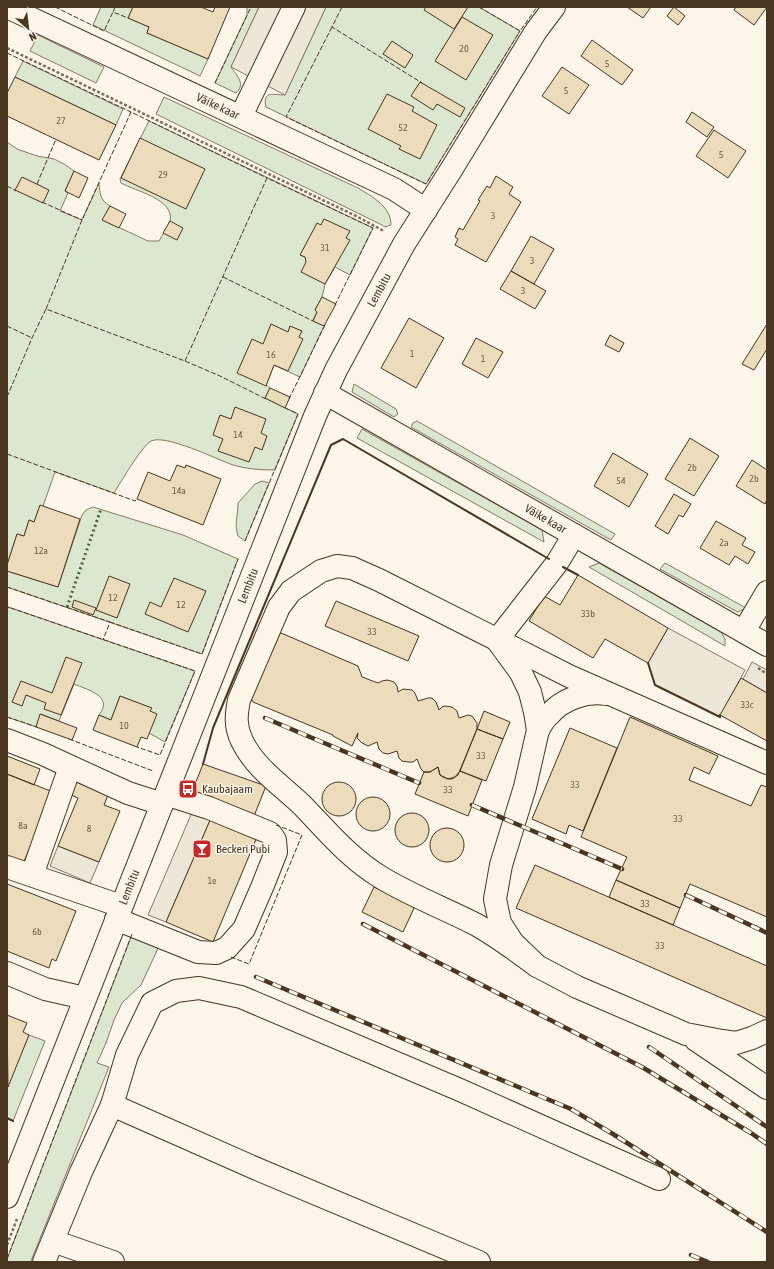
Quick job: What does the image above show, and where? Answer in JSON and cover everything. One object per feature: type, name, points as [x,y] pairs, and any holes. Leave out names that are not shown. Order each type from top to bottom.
[{"type":"street","name":"Väike kaar","points":[[7,7],[394,189],[426,210]]},
{"type":"street","points":[[241,116],[294,7]]},
{"type":"street","name":"Lembitu","points":[[7,1196],[325,393],[404,244],[536,31],[554,7]]},
{"type":"street","name":"Väike kaar","points":[[325,393],[767,645]]},
{"type":"street","points":[[497,640],[557,563],[574,535]]},
{"type":"street","points":[[767,763],[569,676],[379,580],[352,568],[337,566],[321,571],[306,580],[291,591],[279,607],[239,700],[236,715],[237,726],[243,743],[254,758],[276,782],[358,862],[381,878],[483,929],[537,966],[577,987],[686,1034],[767,1088]]},
{"type":"street","points":[[744,631],[767,592]]},
{"type":"street","points":[[497,640],[521,673],[530,692],[538,730],[526,787],[502,865],[495,899],[500,923],[513,943],[537,966]]},
{"type":"street","points":[[538,730],[549,714],[571,699],[583,695],[600,693],[613,695]]},
{"type":"street","points":[[7,740],[70,766],[128,793],[209,808],[270,833],[275,840],[276,852],[264,885],[244,929],[227,948],[216,953],[198,952],[119,913],[32,875],[7,867]]},
{"type":"street","points":[[32,875],[70,766]]},
{"type":"street","points":[[7,973],[45,989],[85,998]]},
{"type":"street","points":[[44,1262],[81,1172],[112,1105],[127,1055],[152,1003],[176,991],[199,988],[241,997],[460,1090],[660,1179]]},
{"type":"street","points":[[686,1034],[736,1043],[767,1031]]},
{"type":"street","points":[[112,1105],[257,1169],[479,1262]]},
{"type":"street","points":[[53,1241],[113,1262]]},
{"type":"path","points":[[7,48],[356,216],[382,230],[385,237],[404,244]]},
{"type":"green space","points":[[101,7],[133,7],[128,18],[149,27],[147,33],[208,59],[200,76],[93,25]]},
{"type":"green space","points":[[247,7],[259,7],[231,67],[240,80],[239,90],[236,93],[215,83],[247,15]]},
{"type":"green space","points":[[326,7],[479,7],[520,31],[426,184],[266,107],[265,102],[267,96],[273,94],[285,95]]},
{"type":"green space","points":[[38,35],[104,67],[96,83],[30,51]]},
{"type":"green space","points":[[23,61],[123,109],[116,125],[15,77]]},
{"type":"green space","points":[[164,97],[358,188],[374,198],[384,207],[388,212],[391,225],[385,227],[156,114]]},
{"type":"green space","points":[[149,121],[373,228],[350,275],[335,267],[325,284],[322,297],[315,310],[317,312],[313,320],[324,326],[300,377],[274,365],[266,385],[270,388],[265,398],[298,414],[275,470],[254,469],[233,465],[179,444],[158,440],[151,441],[142,450],[114,493],[55,472],[43,506],[40,506],[34,522],[29,520],[24,536],[17,534],[7,565],[7,142],[17,149],[37,156],[54,159],[74,171],[65,191],[68,193],[60,211],[82,220],[99,183],[101,196],[110,206],[103,220],[148,241],[159,241],[170,221],[170,213],[160,201],[121,183],[120,179]]},
{"type":"green space","points":[[354,384],[396,409],[398,414],[394,417],[352,392]]},
{"type":"green space","points":[[417,421],[615,534],[611,540],[411,427],[413,423]]},
{"type":"green space","points":[[362,429],[542,530],[544,542],[357,438]]},
{"type":"green space","points":[[262,481],[269,483],[245,541],[238,536],[237,532],[236,524],[238,503],[255,484]]},
{"type":"green space","points":[[93,507],[183,535],[238,559],[202,654],[7,587],[7,571],[58,587],[82,515],[86,510]]},
{"type":"green space","points":[[599,563],[721,632],[725,639],[725,646],[589,567]]},
{"type":"green space","points":[[665,563],[746,608],[738,612],[660,569]]},
{"type":"green space","points":[[8,607],[195,671],[165,742],[149,733],[151,708],[120,696],[111,720],[99,715],[103,708],[101,698],[92,691],[74,684],[59,721],[41,714],[36,727],[7,717]]},
{"type":"green space","points":[[133,932],[160,944],[141,985],[122,1003],[114,1020],[97,1063],[109,1067],[31,1261],[7,1262],[7,1259]]},
{"type":"green space","points":[[29,1035],[45,1041],[13,1121],[7,1118],[7,1086]]},
{"type":"shaded area","points":[[259,7],[326,7],[285,95],[231,67]]},
{"type":"shaded area","points":[[668,628],[745,670],[720,717],[655,685],[648,663]]},
{"type":"shaded area","points":[[752,662],[767,670],[767,693],[743,679]]},
{"type":"shaded area","points":[[193,810],[211,818],[166,922],[148,915]]},
{"type":"shaded area","points":[[58,846],[99,862],[90,883],[50,866]]},
{"type":"building","points":[[133,7],[201,7],[213,12],[215,7],[230,7],[208,59],[147,33],[149,27],[128,18]]},
{"type":"building","points":[[426,7],[468,7],[454,29],[424,10]]},
{"type":"building","points":[[627,7],[651,7],[643,18]]},
{"type":"building","points":[[674,7],[685,16],[678,25],[667,16]]},
{"type":"building","points":[[736,7],[767,7],[754,25],[734,10]]},
{"type":"building","points":[[462,17],[493,35],[466,80],[435,61]]},
{"type":"building","points":[[592,40],[633,70],[622,85],[581,56]]},
{"type":"building","points":[[392,41],[413,55],[405,68],[383,54]]},
{"type":"building","points":[[562,67],[589,85],[569,114],[542,96]]},
{"type":"building","points":[[15,77],[116,125],[99,160],[7,116],[7,93]]},
{"type":"building","points":[[420,82],[465,108],[460,117],[437,104],[433,110],[411,96]]},
{"type":"building","points":[[387,94],[414,107],[412,111],[437,125],[420,159],[399,149],[401,146],[368,129]]},
{"type":"building","points":[[692,112],[714,127],[707,137],[686,122]]},
{"type":"building","points":[[714,130],[746,151],[728,178],[696,156]]},
{"type":"building","points":[[140,138],[205,169],[186,209],[121,178]]},
{"type":"building","points":[[74,171],[88,178],[79,198],[65,191]]},
{"type":"building","points":[[496,176],[513,187],[509,194],[521,202],[486,262],[455,245],[458,239],[455,237],[459,228],[463,230],[480,201],[478,200],[487,186],[490,188]]},
{"type":"building","points":[[22,177],[49,190],[43,203],[15,190]]},
{"type":"building","points":[[110,206],[126,214],[119,228],[102,220]]},
{"type":"building","points":[[324,219],[350,231],[346,238],[350,240],[325,284],[301,272],[306,262],[305,257],[300,255],[317,223],[321,225]]},
{"type":"building","points":[[170,221],[183,228],[177,240],[163,233]]},
{"type":"building","points":[[531,236],[554,249],[534,284],[511,271]]},
{"type":"building","points":[[511,271],[546,291],[535,309],[500,289]]},
{"type":"building","points":[[322,297],[336,304],[324,326],[313,321],[317,312],[315,310]]},
{"type":"building","points":[[409,318],[444,338],[416,388],[381,368]]},
{"type":"building","points":[[271,324],[288,332],[290,326],[302,331],[299,337],[303,339],[288,371],[274,365],[266,386],[237,373],[252,339],[263,344]]},
{"type":"building","points":[[767,324],[767,349],[754,370],[742,364]]},
{"type":"building","points":[[610,335],[624,343],[619,352],[605,345]]},
{"type":"building","points":[[476,338],[503,352],[488,378],[462,364]]},
{"type":"building","points":[[270,388],[290,397],[285,408],[265,398]]},
{"type":"building","points":[[235,407],[266,419],[261,433],[267,436],[262,450],[255,447],[249,462],[218,451],[223,439],[213,435],[220,415],[231,419]]},
{"type":"building","points":[[690,438],[719,456],[694,496],[665,479]]},
{"type":"building","points":[[613,453],[648,474],[629,507],[594,486]]},
{"type":"building","points":[[752,460],[767,470],[767,500],[765,504],[736,486]]},
{"type":"building","points":[[177,465],[185,468],[186,465],[221,479],[203,525],[137,499],[148,472],[170,481]]},
{"type":"building","points":[[674,494],[691,504],[683,517],[679,515],[668,534],[655,526]]},
{"type":"building","points":[[40,505],[80,519],[58,587],[7,571],[7,565],[17,534],[24,536],[29,520],[34,522]]},
{"type":"building","points":[[716,521],[746,538],[742,545],[755,552],[748,564],[735,556],[729,565],[700,548]]},
{"type":"building","points":[[578,575],[668,628],[648,663],[605,639],[593,658],[529,621],[544,596],[560,605]]},
{"type":"building","points":[[109,576],[130,584],[117,618],[96,610]]},
{"type":"building","points":[[174,578],[206,591],[188,632],[145,614],[150,602],[161,607]]},
{"type":"building","points":[[74,600],[96,608],[93,615],[72,607]]},
{"type":"building","points":[[336,601],[419,636],[408,661],[325,626]]},
{"type":"building","points":[[281,633],[358,666],[362,677],[378,683],[387,680],[394,682],[397,686],[398,692],[403,689],[412,690],[418,701],[432,698],[436,702],[439,710],[445,706],[452,707],[457,711],[459,718],[468,715],[472,716],[477,723],[477,729],[458,775],[452,779],[443,777],[440,775],[438,767],[430,772],[424,772],[421,769],[417,759],[413,762],[402,761],[399,758],[397,751],[388,754],[383,753],[379,749],[377,742],[368,746],[362,743],[357,738],[358,733],[352,746],[333,735],[253,702],[249,695],[273,637]]},
{"type":"building","points":[[66,657],[82,663],[61,715],[44,709],[46,703],[26,695],[22,706],[12,702],[21,681],[52,693]]},
{"type":"building","points":[[741,678],[767,693],[767,741],[720,715]]},
{"type":"building","points":[[120,696],[152,708],[150,711],[157,714],[147,739],[141,737],[137,747],[93,730],[99,715],[111,720]]},
{"type":"building","points":[[484,711],[510,722],[503,739],[477,729]]},
{"type":"building","points":[[40,714],[77,728],[72,740],[36,727]]},
{"type":"building","points":[[630,717],[718,756],[709,774],[694,767],[689,780],[751,806],[761,785],[767,787],[767,917],[690,884],[680,908],[616,880],[627,857],[581,837]]},
{"type":"building","points":[[570,728],[617,748],[583,831],[569,825],[566,834],[532,819]]},
{"type":"building","points":[[477,729],[503,739],[486,781],[460,771]]},
{"type":"building","points":[[7,756],[40,769],[34,785],[7,774]]},
{"type":"building","points":[[203,764],[266,786],[254,816],[192,792]]},
{"type":"building","points":[[438,767],[440,775],[448,779],[455,777],[460,771],[482,780],[468,816],[415,794],[424,772],[430,772]]},
{"type":"building","points":[[7,774],[53,792],[23,864],[7,858]]},
{"type":"building","points":[[74,781],[108,795],[104,805],[120,811],[99,862],[58,846],[78,798],[69,794]]},
{"type":"building","points":[[336,782],[342,782],[346,783],[353,789],[356,799],[355,806],[349,813],[342,816],[336,816],[332,815],[325,809],[322,802],[322,796],[323,792],[329,785]]},
{"type":"building","points":[[370,797],[376,797],[380,798],[387,804],[390,814],[389,821],[383,828],[376,831],[370,831],[366,830],[359,824],[356,817],[356,811],[357,807],[363,800]]},
{"type":"building","points":[[409,813],[415,813],[419,814],[426,820],[429,830],[428,837],[422,844],[415,847],[409,847],[405,846],[398,840],[395,833],[395,827],[396,823],[402,816]]},
{"type":"building","points":[[211,818],[257,837],[213,942],[166,922]]},
{"type":"building","points":[[444,828],[450,828],[454,829],[461,835],[464,845],[463,852],[457,859],[450,862],[444,862],[440,861],[433,855],[430,848],[430,842],[431,838],[437,831]]},
{"type":"building","points":[[535,865],[767,966],[767,1018],[516,908]]},
{"type":"building","points":[[616,880],[680,908],[673,925],[609,897]]},
{"type":"building","points":[[7,884],[76,911],[56,961],[52,959],[49,968],[7,951]]},
{"type":"building","points":[[374,887],[415,906],[403,932],[362,912]]},
{"type":"building","points":[[7,1015],[27,1023],[23,1032],[29,1035],[8,1087]]},
{"type":"railway","points":[[265,718],[419,783]]},
{"type":"railway","points":[[472,805],[622,869]]},
{"type":"railway","points":[[686,895],[767,933]]},
{"type":"railway","points":[[363,924],[642,1067],[767,1144]]},
{"type":"railway","points":[[256,977],[571,1109],[767,1232]]},
{"type":"railway","points":[[649,1047],[767,1127]]},
{"type":"railway","points":[[691,1255],[708,1262]]},
{"type":"hedge","points":[[67,607],[101,509]]},
{"type":"fence","points":[[55,7],[104,31],[113,12]]},
{"type":"fence","points":[[115,7],[113,12],[128,18]]},
{"type":"fence","points":[[215,83],[251,7]]},
{"type":"fence","points":[[342,7],[332,27],[422,83]]},
{"type":"fence","points":[[479,7],[520,31],[537,7]]},
{"type":"fence","points":[[332,27],[286,117],[426,184],[520,31]]},
{"type":"fence","points":[[7,53],[131,112]]},
{"type":"fence","points":[[46,309],[82,220],[131,112],[267,178]]},
{"type":"fence","points":[[37,184],[56,139]]},
{"type":"fence","points":[[185,361],[267,178],[373,228],[335,305]]},
{"type":"fence","points":[[7,186],[16,191]]},
{"type":"fence","points":[[42,202],[82,220]]},
{"type":"fence","points":[[223,277],[313,321]]},
{"type":"fence","points":[[7,397],[46,309],[185,361],[220,376],[266,399]]},
{"type":"fence","points":[[289,399],[325,325]]},
{"type":"fence","points":[[7,326],[32,338]]},
{"type":"fence","points":[[245,541],[298,414],[283,407]]},
{"type":"fence","points":[[7,454],[135,501],[137,499]]},
{"type":"fence","points":[[110,622],[202,654],[238,559]]},
{"type":"fence","points":[[7,587],[110,622],[103,640]]},
{"type":"fence","points":[[7,611],[8,607],[195,671],[160,755],[137,747]]},
{"type":"fence","points":[[7,717],[37,727]]},
{"type":"fence","points":[[69,739],[153,771]]},
{"type":"fence","points":[[231,957],[249,964],[302,835],[276,825]]},
{"type":"fence","points":[[7,1259],[132,934]]},
{"type":"wall","points":[[203,764],[213,728],[331,445],[343,439],[549,559]]},
{"type":"wall","points":[[563,567],[578,575]]},
{"type":"wall","points":[[648,663],[655,685],[720,717],[720,715]]},
{"type":"wall","points":[[7,1118],[13,1121]]},
{"type":"place","name":"Kaubajaam","points":[[188,789]]},
{"type":"place","name":"Beckeri Pubi","points":[[202,849]]}]
